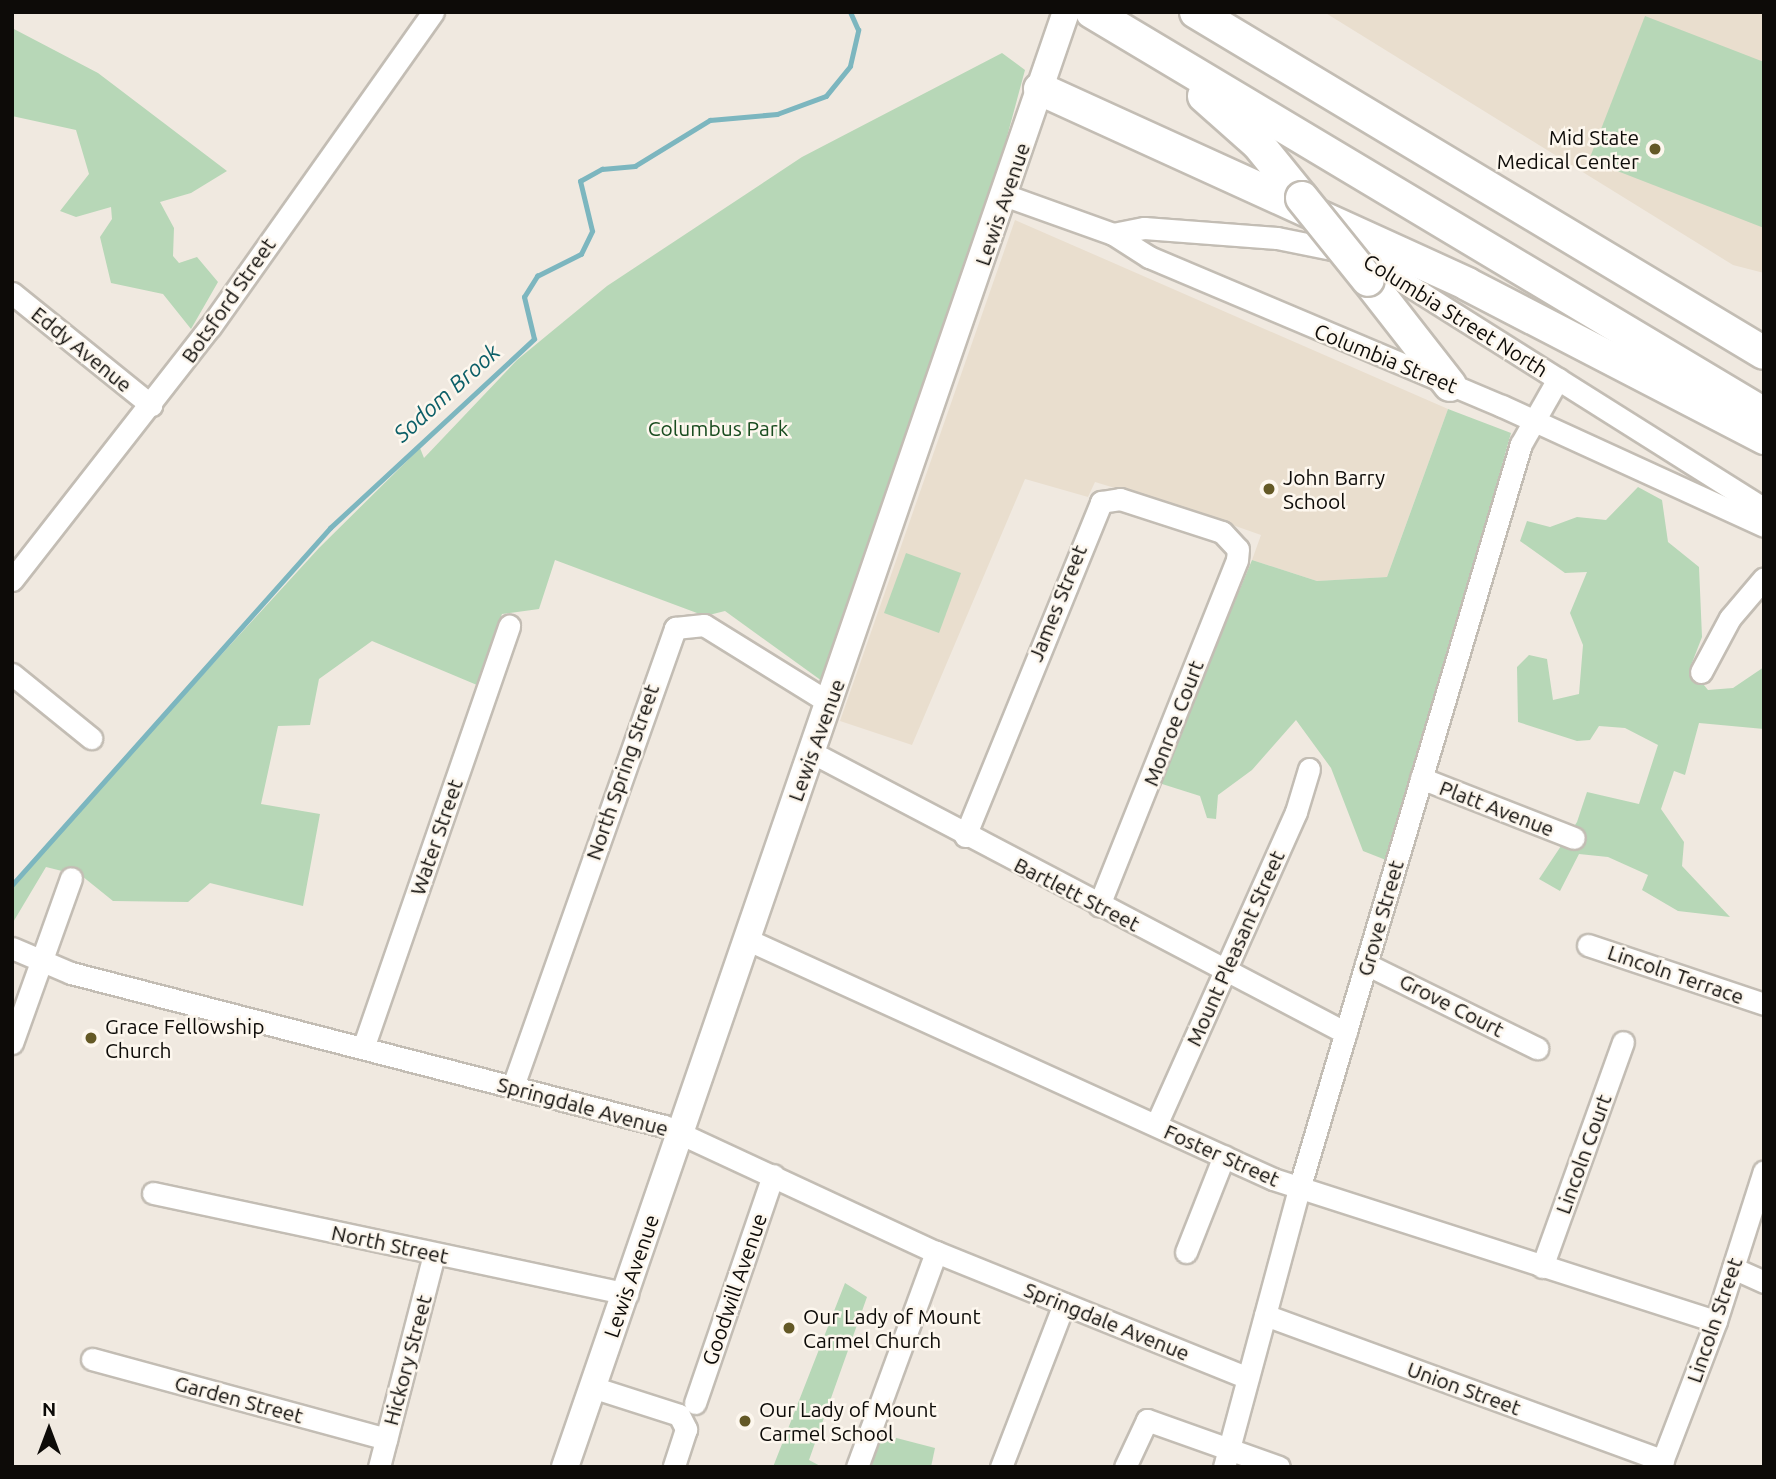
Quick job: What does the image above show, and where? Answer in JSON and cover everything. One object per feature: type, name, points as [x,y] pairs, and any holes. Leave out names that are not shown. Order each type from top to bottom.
[{"type":"highway","points":[[1092,12],[1132,39],[1764,414]]},
{"type":"highway","points":[[1196,12],[1764,353]]},
{"type":"highway","points":[[1132,39],[1234,120],[1302,198],[1450,385]]},
{"type":"highway","points":[[1040,89],[1476,289],[1764,438]]},
{"type":"main road","name":"Lewis Avenue","points":[[565,1467],[627,1294],[811,752],[1007,196],[1066,12]]},
{"type":"street","name":"Botsford Street","points":[[12,580],[151,405],[433,12]]},
{"type":"street","name":"Columbia Street","points":[[1007,196],[1113,234],[1149,257],[1531,419],[1764,526]]},
{"type":"street","name":"Columbia Street North","points":[[1113,234],[1158,229],[1343,248],[1764,509]]},
{"type":"street","name":"Eddy Avenue","points":[[12,293],[151,405]]},
{"type":"street","name":"Grove Street","points":[[1227,1457],[1299,1189],[1531,419],[1558,379]]},
{"type":"street","name":"James Street","points":[[965,836],[1101,502],[1120,499],[1233,540]]},
{"type":"street","name":"Monroe Court","points":[[1099,905],[1237,561],[1233,540]]},
{"type":"street","points":[[1701,672],[1730,618],[1764,578]]},
{"type":"street","name":"North Spring Street","points":[[513,1086],[674,628],[704,625],[830,703]]},
{"type":"street","name":"Water Street","points":[[363,1048],[509,626]]},
{"type":"street","points":[[12,674],[91,738]]},
{"type":"street","name":"Bartlett Street","points":[[811,752],[965,836],[1346,1032]]},
{"type":"street","name":"Mount Pleasant Street","points":[[1156,1125],[1225,970],[1309,769]]},
{"type":"street","name":"Platt Avenue","points":[[1421,778],[1574,838]]},
{"type":"street","points":[[12,1043],[71,878]]},
{"type":"street","name":"Foster Street","points":[[746,939],[1299,1189],[1717,1321]]},
{"type":"street","name":"Lincoln Terrace","points":[[1588,945],[1764,1004]]},
{"type":"street","name":"Springdale Avenue","points":[[12,948],[41,963],[513,1086],[681,1133],[936,1252],[1248,1378]]},
{"type":"street","name":"Grove Court","points":[[1366,964],[1538,1048]]},
{"type":"street","name":"Lincoln Court","points":[[1542,1267],[1623,1042]]},
{"type":"street","points":[[1186,1252],[1224,1156]]},
{"type":"street","name":"Lincoln Street","points":[[1661,1464],[1717,1321],[1764,1171]]},
{"type":"street","name":"Goodwill Avenue","points":[[695,1404],[774,1175]]},
{"type":"street","name":"North Street","points":[[153,1193],[627,1294]]},
{"type":"street","points":[[858,1467],[936,1252]]},
{"type":"street","name":"Hickory Street","points":[[379,1467],[434,1254]]},
{"type":"street","points":[[1733,1268],[1764,1282]]},
{"type":"street","points":[[1002,1467],[1064,1304]]},
{"type":"street","name":"Union Street","points":[[1265,1315],[1661,1464]]},
{"type":"street","name":"Garden Street","points":[[92,1359],[386,1439]]},
{"type":"street","points":[[592,1387],[679,1415],[686,1426],[674,1467]]},
{"type":"street","points":[[1125,1467],[1147,1420],[1227,1457],[1279,1467]]},
{"type":"shaded area","name":"Mid State Medical Center","points":[[1324,12],[1764,12],[1764,273],[1733,265]]},
{"type":"shaded area","name":"John Barry School","points":[[1015,220],[1448,409],[1387,577],[1317,581],[1252,560],[1261,535],[1204,515],[1095,482],[1088,497],[1025,479],[912,745],[840,721]]},
{"type":"green space","points":[[1645,16],[1764,62],[1764,228],[1589,160]]},
{"type":"green space","points":[[12,28],[98,73],[227,171],[191,193],[160,202],[174,228],[173,256],[179,263],[197,257],[218,282],[191,329],[163,294],[111,283],[100,237],[112,219],[111,207],[76,217],[60,211],[89,174],[76,130],[12,116]]},
{"type":"green space","name":"Columbus Park","points":[[1002,53],[1025,70],[998,170],[822,681],[725,611],[705,616],[555,560],[539,609],[502,614],[477,685],[372,641],[319,679],[310,725],[278,726],[261,804],[320,814],[303,906],[210,883],[188,902],[113,901],[82,876],[46,867],[12,924],[12,885],[88,800],[319,548],[420,448],[424,458],[517,360],[607,286],[802,157]]},
{"type":"green space","points":[[1448,409],[1511,433],[1391,862],[1363,851],[1331,768],[1296,720],[1252,770],[1218,795],[1216,819],[1207,818],[1200,796],[1159,783],[1252,560],[1317,581],[1387,577]]},
{"type":"green space","points":[[1638,487],[1662,500],[1668,542],[1699,567],[1702,637],[1690,668],[1708,690],[1733,688],[1764,667],[1764,729],[1699,723],[1685,775],[1674,771],[1661,809],[1684,842],[1682,866],[1730,917],[1678,911],[1642,890],[1648,875],[1608,857],[1579,854],[1560,891],[1539,879],[1577,822],[1587,792],[1639,804],[1658,745],[1625,728],[1599,726],[1590,740],[1577,741],[1518,722],[1517,667],[1529,655],[1547,659],[1553,700],[1579,694],[1583,645],[1570,613],[1587,572],[1565,573],[1520,541],[1527,521],[1550,527],[1577,517],[1606,520]]},
{"type":"green space","points":[[906,553],[961,573],[939,633],[884,613]]},
{"type":"green space","points":[[845,1283],[867,1297],[809,1460],[822,1467],[773,1467]]},
{"type":"green space","points":[[881,1434],[935,1448],[931,1467],[870,1467]]},
{"type":"waterway","name":"Sodom Brook","points":[[12,885],[330,528],[534,339],[524,297],[537,276],[581,254],[592,231],[580,181],[602,169],[635,166],[710,120],[777,114],[826,96],[850,66],[858,30],[850,12]]},
{"type":"place","name":"Mid State Medical Center","points":[[1655,149]]},
{"type":"place","name":"John Barry School","points":[[1269,489]]},
{"type":"place","name":"Grace Fellowship Church","points":[[91,1038]]},
{"type":"place","name":"Our Lady of Mount Carmel Church","points":[[789,1328]]},
{"type":"place","name":"Our Lady of Mount Carmel School","points":[[745,1421]]}]
